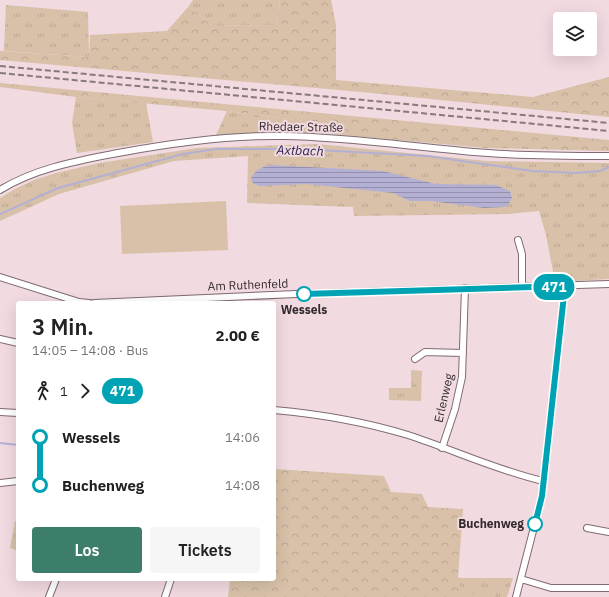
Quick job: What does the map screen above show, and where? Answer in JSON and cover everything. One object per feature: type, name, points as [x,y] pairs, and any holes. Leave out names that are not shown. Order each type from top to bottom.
[{"type":"street","name":"Rhedaer Straße","points":[[0,190],[11,183],[54,166],[167,144],[227,138],[282,136],[319,137],[488,153],[609,156]]},
{"type":"street","points":[[518,240],[522,254],[522,287]]},
{"type":"street","points":[[0,277],[76,301]]},
{"type":"street","name":"Am Ruthenfeld","points":[[193,301],[243,300],[465,288],[609,284]]},
{"type":"street","points":[[516,597],[537,517],[543,481],[565,286]]},
{"type":"street","name":"Erlenweg","points":[[442,448],[459,395],[463,353],[465,288]]},
{"type":"street","points":[[0,339],[16,343]]},
{"type":"street","points":[[414,359],[425,352],[463,353]]},
{"type":"street","points":[[276,410],[337,418],[408,435],[486,465],[543,481]]},
{"type":"street","points":[[0,412],[16,413]]},
{"type":"street","points":[[0,483],[16,482]]},
{"type":"street","points":[[587,528],[609,532]]},
{"type":"street","points":[[521,578],[551,588],[609,588]]},
{"type":"street","points":[[49,597],[55,581]]},
{"type":"street","points":[[165,597],[170,581]]},
{"type":"green space","points":[[193,0],[280,0],[276,25],[212,26],[189,6]]},
{"type":"green space","points":[[280,0],[331,0],[336,25],[336,80],[533,97],[609,77],[609,117],[361,92],[0,60],[0,51],[89,57],[90,35],[167,31],[189,6],[212,26],[276,25]]},
{"type":"green space","points":[[6,5],[88,12],[89,57],[4,51]]},
{"type":"green space","points":[[0,83],[609,140],[609,151],[486,148],[320,133],[313,130],[311,122],[227,111],[76,97],[0,87]]},
{"type":"green space","points":[[76,97],[146,103],[153,142],[77,153],[72,123]]},
{"type":"green space","points":[[227,111],[312,122],[313,130],[320,133],[216,135]]},
{"type":"green space","points":[[318,144],[487,161],[609,163],[609,279],[555,282],[546,235],[539,211],[508,214],[354,216],[353,207],[247,203],[248,156],[174,161],[59,194],[0,221],[0,198],[34,180],[56,173],[99,163],[197,148]]},
{"type":"green space","points":[[226,201],[228,250],[122,254],[120,206]]},
{"type":"green space","points":[[411,370],[422,371],[421,401],[389,400],[389,388],[411,388]]},
{"type":"green space","points":[[276,469],[384,476],[391,492],[422,494],[428,507],[463,509],[458,577],[460,578],[460,597],[228,597],[230,581],[276,581]]},
{"type":"green space","points":[[15,521],[16,550],[10,548]]},
{"type":"green space","points":[[460,578],[513,578],[507,597],[495,597],[495,594],[460,594]]},
{"type":"green space","points":[[460,594],[495,594],[495,597],[460,597]]},
{"type":"shaded area","points":[[271,165],[383,171],[436,184],[496,185],[510,191],[512,198],[508,205],[504,207],[484,208],[431,201],[410,201],[393,193],[306,184],[259,186],[253,183],[251,178],[257,171]]},
{"type":"waterway","name":"Axtbach","points":[[0,214],[58,188],[183,154],[216,149],[300,149],[427,156],[533,171],[576,173],[600,171],[609,167]]},
{"type":"waterway","points":[[0,443],[16,445]]},
{"type":"railway","points":[[0,66],[609,123]]},
{"type":"railway","points":[[0,73],[609,131]]},
{"type":"bus line","name":"471","points":[[304,294],[565,286],[542,496],[535,524]]},
{"type":"place","name":"Wessels","points":[[304,294]]},
{"type":"place","name":"Buchenweg","points":[[535,524]]}]
